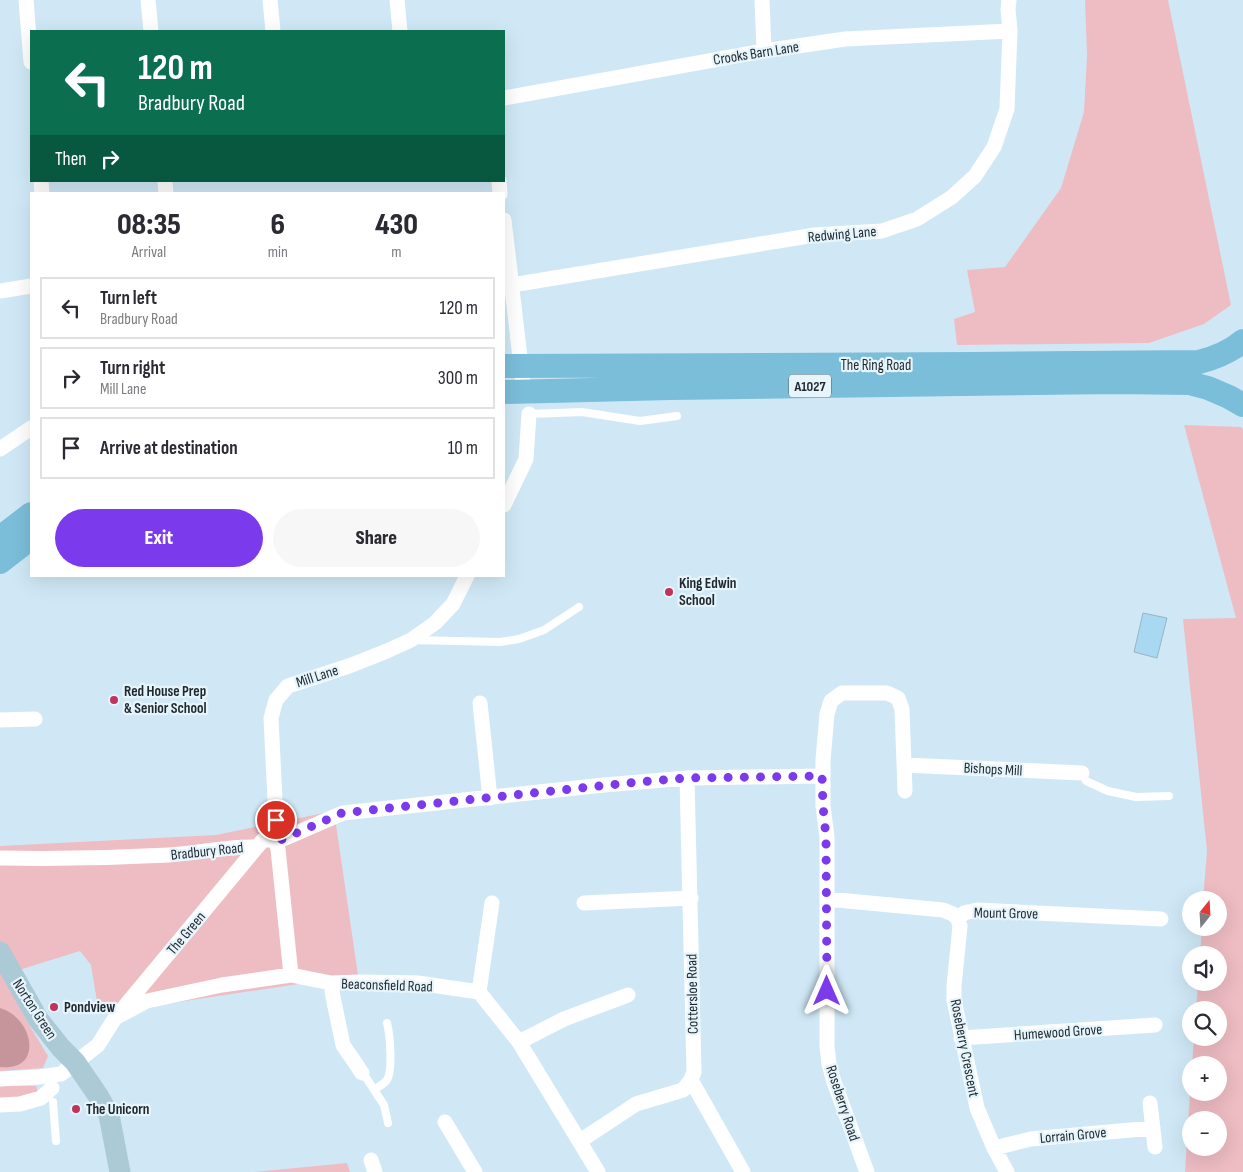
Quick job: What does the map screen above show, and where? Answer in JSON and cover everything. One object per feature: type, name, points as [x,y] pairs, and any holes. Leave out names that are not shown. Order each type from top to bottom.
[{"type":"main road","name":"The Ring Road","points":[[513,366],[1199,362],[1233,349],[1243,341]]},
{"type":"main road","name":"The Ring Road","points":[[519,399],[671,388],[1116,382],[1189,383],[1208,388],[1243,405]]},
{"type":"main road","points":[[0,538],[30,515]]},
{"type":"main road","points":[[0,562],[30,539]]},
{"type":"main road","name":"Norton Green","points":[[0,952],[38,1018],[61,1048],[75,1062],[109,1115],[120,1172]]},
{"type":"street","points":[[26,0],[30,50]]},
{"type":"street","points":[[148,0],[151,30]]},
{"type":"street","points":[[270,0],[273,30]]},
{"type":"street","points":[[397,0],[400,30]]},
{"type":"street","points":[[762,0],[764,51]]},
{"type":"street","name":"Redwing Lane","points":[[512,285],[815,235],[882,231],[916,219],[952,197],[975,176],[994,147],[1007,109],[1010,32],[1009,0]]},
{"type":"street","name":"Crooks Barn Lane","points":[[505,98],[764,51],[845,39],[1010,32]]},
{"type":"street","points":[[505,228],[512,285],[513,366],[526,459],[505,503]]},
{"type":"street","points":[[0,291],[30,286]]},
{"type":"street","points":[[0,449],[30,429]]},
{"type":"street","name":"Mill Lane","points":[[291,975],[278,849],[268,843],[276,820],[271,718],[276,700],[288,686],[349,666],[411,640],[435,623],[453,604],[466,577]]},
{"type":"street","name":"Roseberry Road","points":[[867,1172],[834,1082],[827,1046],[826,837],[822,776],[827,714],[831,701],[842,693],[887,693],[898,698],[902,709],[904,766]]},
{"type":"street","points":[[480,703],[490,798]]},
{"type":"street","points":[[0,720],[35,719]]},
{"type":"street","points":[[904,766],[905,791]]},
{"type":"street","name":"Bishops Mill","points":[[904,766],[1082,773]]},
{"type":"street","name":"Bradbury Road","points":[[0,858],[54,859],[171,855],[268,843],[342,813],[687,778],[822,776]]},
{"type":"street","name":"Cottersloe Road","points":[[687,778],[694,1072],[691,1080]]},
{"type":"street","name":"The Green","points":[[0,1105],[20,1104],[40,1098],[52,1089],[61,1074],[98,1045],[115,1018],[268,843]]},
{"type":"street","points":[[584,903],[691,898]]},
{"type":"street","name":"Mount Grove","points":[[826,898],[943,910],[958,919],[964,913],[977,910],[1161,919]]},
{"type":"street","points":[[492,903],[480,992],[519,1042],[580,1140],[592,1170]]},
{"type":"street","name":"Roseberry Crescent","points":[[958,919],[960,926],[954,1000],[961,1038],[977,1108],[994,1148],[1007,1172]]},
{"type":"street","name":"Beaconsfield Road","points":[[115,1018],[147,1001],[291,975],[331,983],[418,983],[480,992]]},
{"type":"street","points":[[331,983],[344,1046],[362,1073]]},
{"type":"street","points":[[519,1042],[564,1019],[628,995]]},
{"type":"street","name":"Humewood Grove","points":[[961,1038],[1155,1025]]},
{"type":"street","points":[[0,1079],[52,1089]]},
{"type":"street","points":[[580,1140],[636,1104],[683,1090],[691,1080],[743,1172]]},
{"type":"street","points":[[1150,1103],[1155,1147]]},
{"type":"street","points":[[445,1122],[474,1172]]},
{"type":"street","name":"Lorrain Grove","points":[[994,1148],[1031,1139],[1153,1128]]},
{"type":"lane","points":[[519,399],[582,412],[640,420],[676,416]]},
{"type":"lane","points":[[411,640],[500,642],[519,639],[544,630],[579,607]]},
{"type":"lane","points":[[1082,773],[1086,781],[1108,791],[1136,797],[1169,796]]},
{"type":"lane","points":[[374,1090],[386,1081],[390,1072],[388,1023]]},
{"type":"lane","points":[[362,1073],[384,1105],[388,1123]]},
{"type":"lane","points":[[52,1089],[56,1141]]},
{"type":"shaded area","points":[[1085,0],[1168,0],[1231,305],[1204,324],[1149,343],[957,345],[954,319],[975,312],[967,270],[1005,267],[1061,188],[1084,112],[1087,55]]},
{"type":"shaded area","points":[[1184,425],[1241,427],[1243,429],[1243,1172],[1185,1172],[1186,1156],[1227,1156],[1227,1111],[1189,1111],[1190,1101],[1227,1101],[1227,1056],[1193,1056],[1193,1046],[1227,1046],[1227,1001],[1197,1001],[1197,991],[1227,991],[1227,946],[1201,946],[1201,936],[1228,936],[1228,891],[1204,891],[1207,851],[1183,619],[1236,618]]},
{"type":"shaded area","points":[[334,811],[358,975],[99,1014],[91,965],[80,951],[3,975],[48,1056],[43,1068],[0,1071],[0,846],[216,835]]},
{"type":"shaded area","points":[[0,1008],[12,1014],[21,1022],[27,1032],[28,1053],[23,1061],[14,1066],[0,1067]]},
{"type":"shaded area","points":[[0,1086],[36,1086],[37,1091],[32,1096],[0,1101]]},
{"type":"shaded area","points":[[347,1163],[350,1172],[253,1172]]},
{"type":"building","points":[[1143,613],[1167,618],[1157,658],[1134,652]]},
{"type":"place","name":"King Edwin School","points":[[669,592]]},
{"type":"place","name":"Red House Prep & Senior School","points":[[114,700]]},
{"type":"place","name":"Pondview","points":[[54,1007]]},
{"type":"place","name":"The Unicorn","points":[[76,1109]]},
{"type":"route","points":[[276,820],[271,840],[276,842],[342,813],[687,778],[822,776],[826,837],[827,991]]}]
